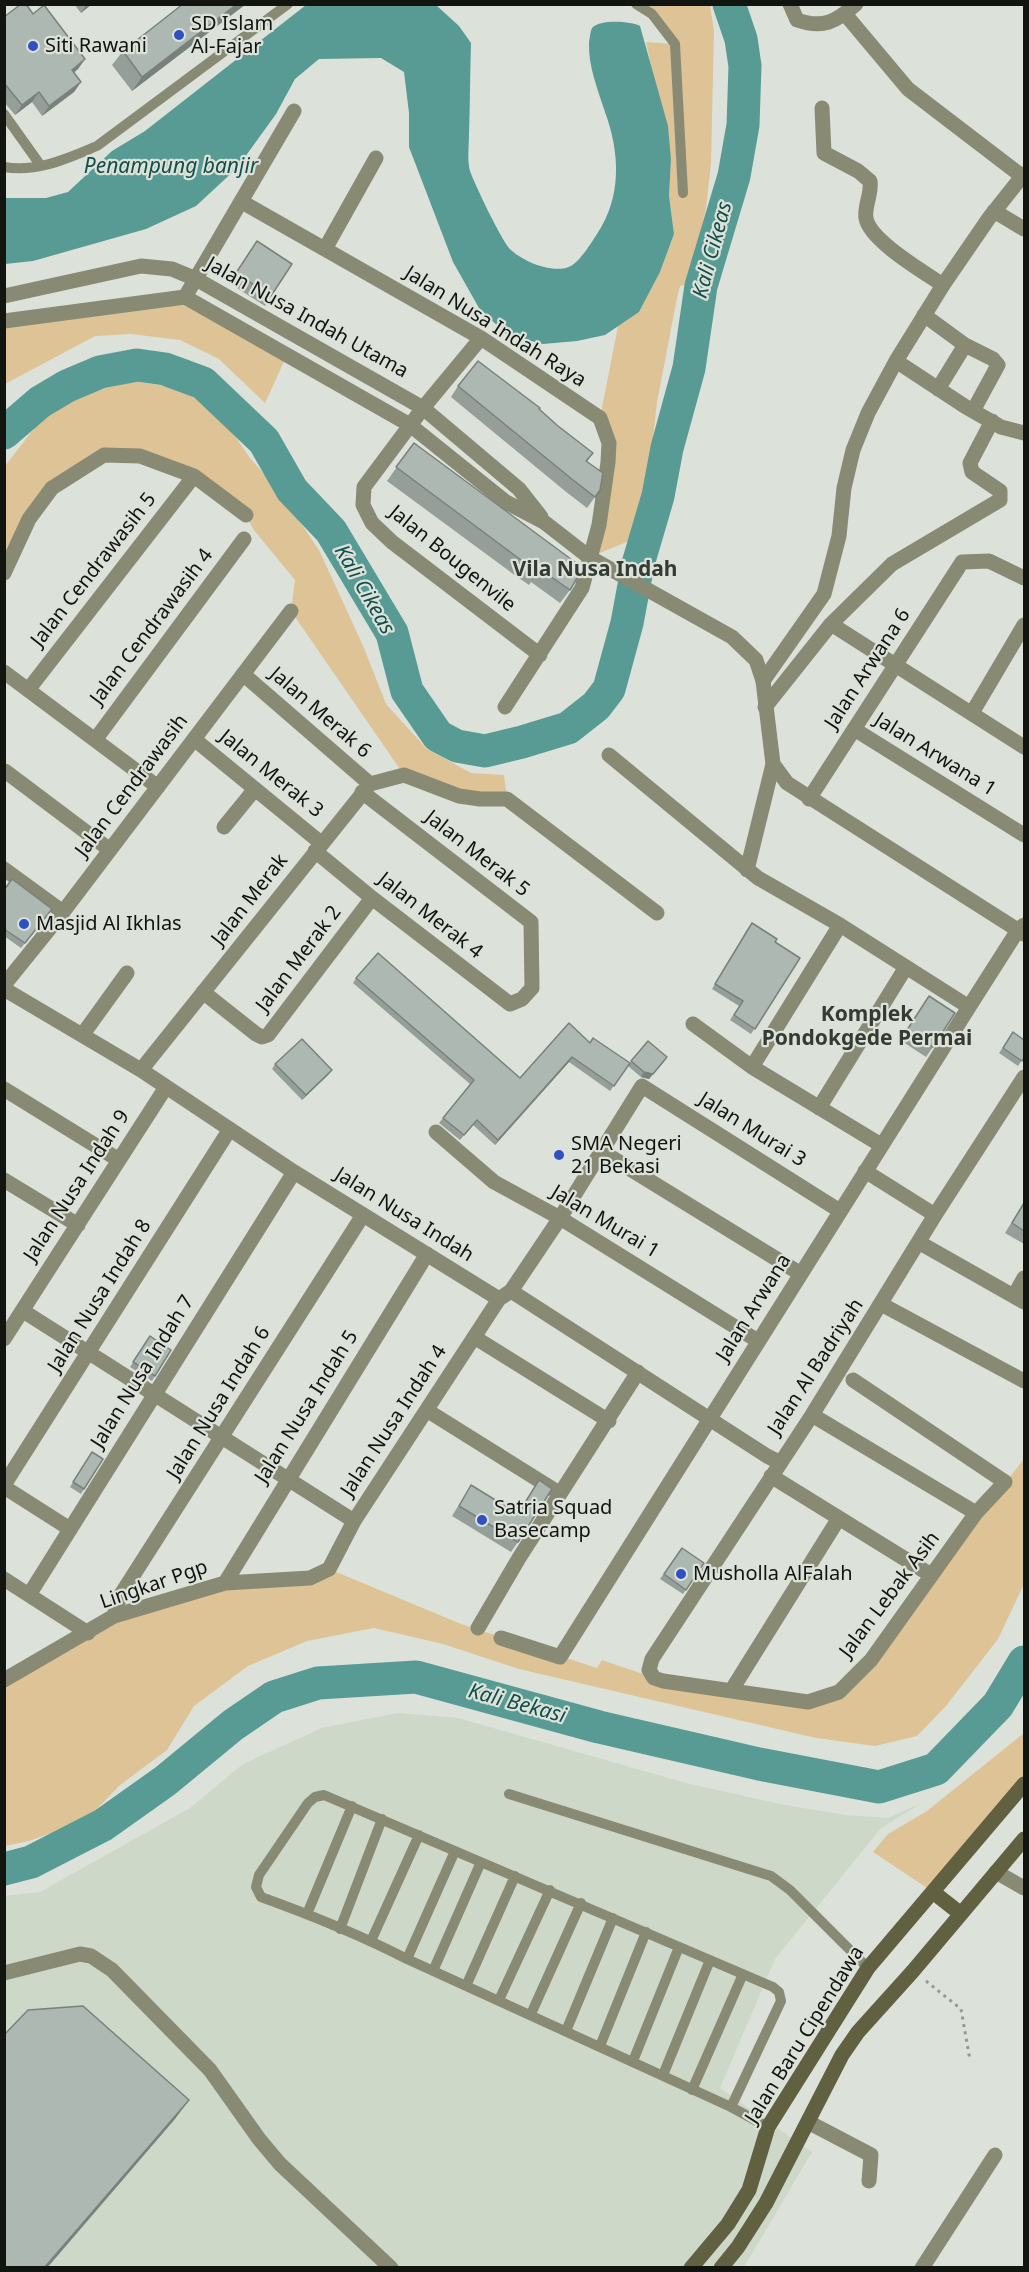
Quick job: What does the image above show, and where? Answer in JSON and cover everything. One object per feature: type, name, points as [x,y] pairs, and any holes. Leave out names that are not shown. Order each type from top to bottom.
[{"type":"main road","name":"Jalan Baru Cipendawa","points":[[691,2268],[728,2224],[749,2190],[768,2127],[868,1968],[1024,1784]]},
{"type":"main road","points":[[721,2268],[738,2247],[766,2203],[842,2055],[858,2032],[913,1971],[1024,1839]]},
{"type":"main road","points":[[933,1892],[961,1914]]},
{"type":"street","points":[[747,870],[773,764],[763,681],[824,594],[839,536],[844,488],[853,450],[868,413],[924,315],[994,211],[1024,176],[908,89],[851,9],[825,24],[813,26],[797,20],[790,4]]},
{"type":"street","points":[[822,108],[824,153],[858,171],[870,181],[871,190],[865,216],[868,229],[903,259],[943,285]]},
{"type":"street","points":[[185,297],[294,111]]},
{"type":"street","points":[[325,249],[376,158]]},
{"type":"street","name":"Jalan Nusa Indah Raya","points":[[242,202],[481,338],[600,418],[609,443],[595,561]]},
{"type":"street","points":[[994,211],[1024,229]]},
{"type":"street","name":"Jalan Nusa Indah Utama","points":[[4,296],[141,266],[172,269],[196,279],[423,408],[519,489],[544,522]]},
{"type":"street","name":"Jalan Nusa Indah Utama","points":[[4,321],[185,297],[410,425],[506,502],[544,522],[595,561],[732,637],[756,660],[763,681]]},
{"type":"street","points":[[924,315],[965,345],[993,359],[998,365],[973,411]]},
{"type":"street","name":"Jalan Bougenvile","points":[[481,338],[423,408],[364,488],[363,506],[372,523],[392,542],[540,655]]},
{"type":"street","points":[[938,389],[965,345]]},
{"type":"street","points":[[896,361],[1001,427],[1024,433]]},
{"type":"street","points":[[765,707],[831,624],[892,564],[1000,500],[1000,491],[972,472],[970,463],[992,421]]},
{"type":"street","points":[[4,573],[29,519],[52,488],[104,455],[140,456],[194,476],[246,515]]},
{"type":"street","name":"Jalan Cendrawasih 5","points":[[28,690],[194,476]]},
{"type":"street","name":"Jalan Cendrawasih 4","points":[[95,740],[243,539]]},
{"type":"street","points":[[505,707],[582,588],[595,561]]},
{"type":"street","name":"Jalan Arwana 6","points":[[809,799],[962,562],[989,561],[1024,578]]},
{"type":"street","name":"Jalan Cendrawasih","points":[[4,987],[291,611]]},
{"type":"street","points":[[831,624],[1024,747]]},
{"type":"street","points":[[972,713],[1024,625]]},
{"type":"street","points":[[4,672],[158,787]]},
{"type":"street","name":"Jalan Merak 6","points":[[243,674],[366,788]]},
{"type":"street","name":"Jalan Arwana 1","points":[[854,729],[1024,835]]},
{"type":"street","name":"Jalan Merak 3","points":[[194,738],[255,789],[318,847]]},
{"type":"street","points":[[609,755],[747,870],[969,1007]]},
{"type":"street","points":[[773,764],[787,783],[809,799],[1022,930]]},
{"type":"street","points":[[5,771],[110,850]]},
{"type":"street","points":[[366,788],[404,775],[459,796],[507,799],[657,913]]},
{"type":"street","name":"Jalan Merak","points":[[141,1070],[366,788]]},
{"type":"street","name":"Jalan Merak 5","points":[[366,788],[531,922],[532,988],[522,999]]},
{"type":"street","points":[[224,827],[255,789]]},
{"type":"street","name":"Jalan Merak 4","points":[[318,847],[372,898],[510,1004],[522,999]]},
{"type":"street","points":[[4,869],[63,912]]},
{"type":"street","name":"Jalan Merak 2","points":[[203,993],[256,1034],[262,1037],[268,1035],[372,898]]},
{"type":"street","points":[[752,1066],[840,926]]},
{"type":"street","name":"Jalan Arwana","points":[[501,1638],[560,1657],[969,1007],[1022,930]]},
{"type":"street","points":[[819,1108],[906,967]]},
{"type":"street","points":[[83,1034],[127,973]]},
{"type":"street","name":"Jalan Nusa Indah","points":[[4,987],[141,1070],[363,1215],[427,1254],[505,1295],[638,1372],[779,1462]]},
{"type":"street","points":[[693,1024],[752,1066],[882,1145]]},
{"type":"street","name":"Jalan Al Badriyah","points":[[654,1678],[649,1670],[652,1659],[779,1462],[812,1415],[920,1243],[935,1215],[1024,1077]]},
{"type":"street","name":"Jalan Nusa Indah 4","points":[[328,1569],[354,1521],[428,1411],[474,1337],[561,1218],[642,1086]]},
{"type":"street","name":"Jalan Murai 3","points":[[642,1086],[840,1211]]},
{"type":"street","name":"Jalan Nusa Indah 9","points":[[4,1339],[166,1087]]},
{"type":"street","points":[[4,1089],[119,1160]]},
{"type":"street","name":"Jalan Nusa Indah 8","points":[[4,1486],[230,1130]]},
{"type":"street","name":"Jalan Murai 1","points":[[436,1132],[494,1182],[561,1218],[758,1341]]},
{"type":"street","points":[[602,1151],[801,1274]]},
{"type":"street","points":[[865,1171],[935,1215]]},
{"type":"street","name":"Jalan Nusa Indah 7","points":[[29,1595],[294,1172]]},
{"type":"street","points":[[4,1180],[78,1225]]},
{"type":"street","name":"Jalan Nusa Indah 6","points":[[114,1617],[120,1596],[363,1215]]},
{"type":"street","points":[[920,1243],[1019,1299],[1024,1278]]},
{"type":"street","name":"Jalan Nusa Indah 5","points":[[225,1582],[427,1254]]},
{"type":"street","points":[[881,1304],[1024,1381]]},
{"type":"street","points":[[23,1311],[354,1521]]},
{"type":"street","points":[[474,1337],[609,1421]]},
{"type":"street","points":[[478,1628],[519,1558],[609,1421],[638,1372]]},
{"type":"street","name":"Jalan Lebak Asih","points":[[654,1678],[808,1702],[839,1692],[872,1660],[976,1513],[1005,1482],[853,1380]]},
{"type":"street","points":[[428,1411],[561,1494]]},
{"type":"street","points":[[812,1415],[976,1513]]},
{"type":"street","points":[[771,1476],[931,1575]]},
{"type":"street","points":[[4,1486],[70,1529]]},
{"type":"street","points":[[731,1691],[839,1518]]},
{"type":"street","name":"Lingkar Pgp","points":[[7,1677],[114,1617],[225,1582],[310,1578],[328,1569]]},
{"type":"street","points":[[4,1579],[88,1633]]},
{"type":"street","points":[[996,1872],[1024,1888]]},
{"type":"street","points":[[4,1973],[80,1954],[91,1956],[112,1970],[210,2070],[259,2139],[280,2164],[390,2268]]},
{"type":"street","points":[[808,2121],[871,2155],[869,2181]]},
{"type":"street","points":[[922,2268],[995,2155]]},
{"type":"lane","points":[[4,167],[18,170],[41,166],[61,161],[97,146],[288,4]]},
{"type":"lane","points":[[636,4],[652,14],[675,44],[683,193]]},
{"type":"lane","points":[[4,114],[41,166]]},
{"type":"lane","points":[[509,1794],[771,1876],[790,1890],[868,1968]]},
{"type":"lane","points":[[731,2107],[781,2001],[779,1992],[773,1987],[324,1795],[315,1797],[308,1803],[259,1875],[256,1887],[261,1897],[371,1941],[663,2075],[768,2127]]},
{"type":"lane","points":[[307,1914],[351,1806]]},
{"type":"lane","points":[[340,1929],[382,1819]]},
{"type":"lane","points":[[371,1941],[419,1835]]},
{"type":"lane","points":[[407,1959],[455,1851]]},
{"type":"lane","points":[[433,1971],[481,1862]]},
{"type":"lane","points":[[466,1986],[515,1876]]},
{"type":"lane","points":[[499,2000],[550,1890]]},
{"type":"lane","points":[[531,2014],[580,1903]]},
{"type":"lane","points":[[566,2031],[613,1918]]},
{"type":"lane","points":[[600,2046],[646,1932]]},
{"type":"lane","points":[[633,2061],[680,1947]]},
{"type":"lane","points":[[663,2075],[710,1960]]},
{"type":"lane","points":[[692,2090],[743,1974]]},
{"type":"path","points":[[913,1971],[961,2009],[970,2060]]},
{"type":"shaded area","points":[[636,5],[710,5],[714,31],[711,163],[706,208],[689,284],[680,286],[677,298],[657,402],[648,486],[634,539],[590,557],[608,462],[600,418],[618,326],[639,312],[660,272],[674,234],[669,196],[671,160],[646,42],[674,44]]},
{"type":"shaded area","points":[[185,297],[287,355],[265,403],[219,359],[180,340],[131,334],[95,336],[5,384],[4,321]]},
{"type":"shaded area","points":[[135,381],[181,389],[221,416],[250,458],[284,497],[320,552],[364,648],[386,704],[427,749],[471,773],[504,775],[507,799],[480,799],[404,775],[291,611],[295,580],[253,529],[246,515],[194,476],[104,455],[52,488],[5,573],[5,466],[43,417],[89,392]]},
{"type":"shaded area","points":[[1024,1459],[1024,1584],[998,1639],[946,1706],[917,1736],[875,1746],[816,1738],[519,1669],[443,1644],[374,1628],[307,1641],[248,1666],[194,1706],[167,1750],[120,1785],[85,1821],[29,1841],[5,1846],[5,1680],[114,1616],[225,1583],[329,1569],[461,1624],[597,1668],[602,1660],[663,1681],[808,1702],[839,1692]]},
{"type":"shaded area","points":[[398,1713],[458,1718],[686,1783],[785,1805],[845,1815],[888,1818],[922,1803],[881,1828],[775,1959],[720,2088],[812,2152],[744,2267],[5,2267],[4,1896],[40,1892],[190,1808],[243,1764],[322,1728]]},
{"type":"shaded area","points":[[1024,1733],[1024,1784],[933,1892],[873,1852],[888,1834],[927,1811]]},
{"type":"water","name":"Penampung banjir","points":[[306,5],[436,5],[459,26],[471,43],[468,157],[472,177],[509,248],[529,262],[556,269],[571,266],[586,251],[605,220],[614,190],[616,159],[614,143],[592,69],[589,51],[591,30],[596,25],[608,22],[623,22],[640,26],[668,126],[671,160],[669,196],[674,234],[660,272],[639,312],[605,335],[577,341],[543,344],[507,335],[479,308],[453,262],[409,147],[409,113],[404,72],[381,58],[319,59],[295,79],[276,114],[237,168],[196,206],[146,229],[33,261],[5,264],[5,198],[46,198],[68,192],[112,151],[145,131]]},
{"type":"building","name":"Siti Rawani","points":[[21,4],[26,4],[33,14],[44,5],[85,59],[72,70],[81,82],[49,106],[39,92],[22,105],[4,83],[4,17]]},
{"type":"building","name":"SD Islam Al-Fajar","points":[[183,4],[237,4],[142,77],[123,51]]},
{"type":"building","points":[[257,241],[292,264],[271,296],[236,273]]},
{"type":"building","points":[[478,361],[540,408],[558,426],[593,453],[586,461],[603,473],[600,490],[595,497],[458,386]]},
{"type":"building","points":[[414,443],[583,568],[570,590],[540,569],[538,572],[525,563],[396,467]]},
{"type":"building","name":"Masjid Al Ikhlas","points":[[12,879],[52,909],[25,943],[4,929],[4,890]]},
{"type":"building","points":[[752,923],[777,939],[775,942],[800,958],[755,1029],[734,1015],[743,1001],[715,984]]},
{"type":"building","points":[[378,953],[520,1078],[569,1023],[590,1043],[593,1038],[630,1063],[614,1086],[572,1057],[498,1140],[477,1120],[464,1135],[443,1118],[474,1080],[356,978]]},
{"type":"building","points":[[929,996],[955,1013],[933,1047],[907,1030]]},
{"type":"building","points":[[1013,1032],[1024,1040],[1022,1061],[1003,1048]]},
{"type":"building","points":[[302,1039],[332,1070],[306,1095],[275,1064]]},
{"type":"building","points":[[648,1041],[667,1057],[653,1074],[644,1072],[631,1061]]},
{"type":"building","points":[[1024,1203],[1024,1231],[1012,1223]]},
{"type":"building","points":[[150,1336],[171,1350],[155,1376],[133,1362]]},
{"type":"building","points":[[92,1452],[103,1459],[84,1489],[73,1482]]},
{"type":"building","points":[[539,1480],[552,1489],[518,1542],[459,1506],[471,1485],[518,1514]]},
{"type":"building","name":"Musholla AlFalah","points":[[682,1548],[704,1563],[686,1590],[664,1574]]},
{"type":"building","points":[[83,2006],[189,2100],[44,2268],[4,2268],[4,2035],[28,2010]]},
{"type":"waterway","name":"Kali Cikeas","points":[[4,433],[40,402],[67,386],[100,372],[137,365],[165,369],[203,383],[264,441],[292,490],[331,531],[392,633],[407,691],[438,736],[457,746],[485,751],[568,728],[596,706],[609,689],[627,623],[638,564],[658,496],[667,448],[689,368],[701,286],[734,176],[743,125],[745,66],[741,39],[729,4]]},
{"type":"waterway","name":"Kali Bekasi","points":[[4,1869],[31,1862],[103,1825],[165,1781],[233,1725],[274,1697],[318,1683],[416,1677],[599,1727],[759,1764],[879,1787],[936,1769],[998,1705],[1024,1662]]},
{"type":"place","name":"SD Islam Al-Fajar","points":[[179,35]]},
{"type":"place","name":"Siti Rawani","points":[[33,46]]},
{"type":"place","name":"Masjid Al Ikhlas","points":[[24,924]]},
{"type":"place","name":"SMA Negeri 21 Bekasi","points":[[559,1155]]},
{"type":"place","name":"Satria Squad Basecamp","points":[[482,1520]]},
{"type":"place","name":"Musholla AlFalah","points":[[681,1574]]},
{"type":"district","name":"Vila Nusa Indah","points":[[595,570]]},
{"type":"district","name":"Komplek Pondokgede Permai","points":[[867,1027]]}]
